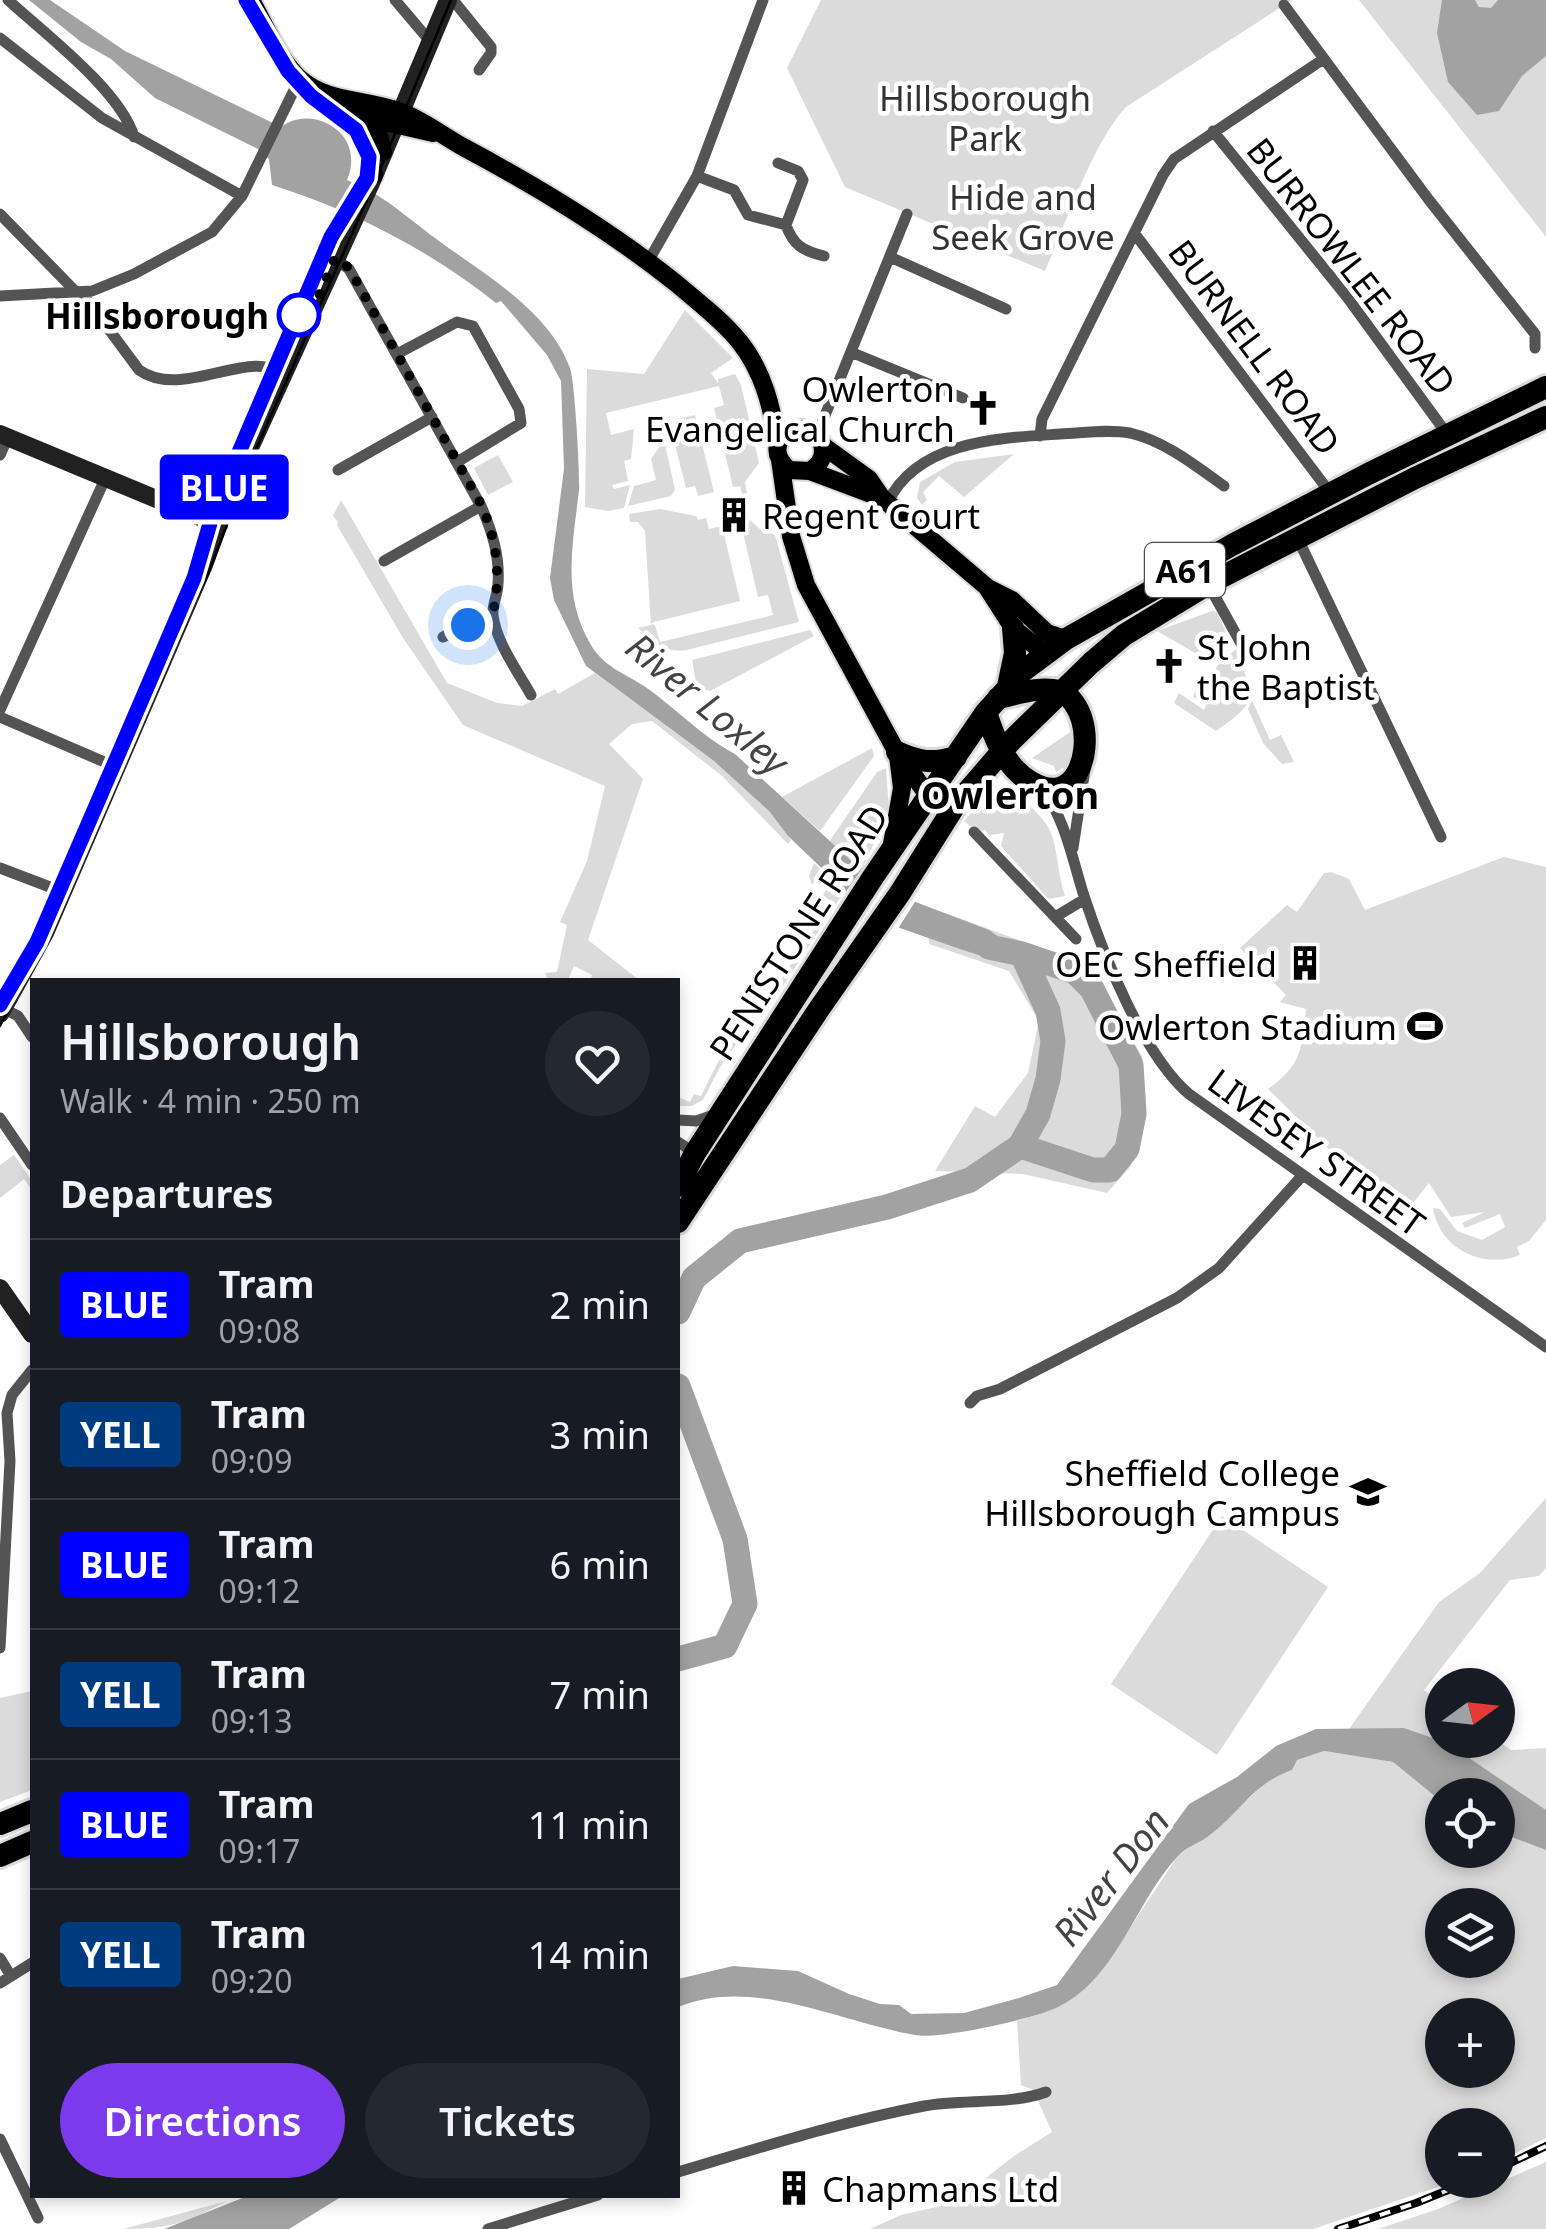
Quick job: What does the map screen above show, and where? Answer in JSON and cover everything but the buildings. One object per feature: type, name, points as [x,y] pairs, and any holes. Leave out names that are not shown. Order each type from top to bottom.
[{"type":"highway","name":"PENISTONE ROAD","points":[[680,1218],[732,1118],[857,902],[998,699],[1066,639],[1170,578],[1546,387]]},
{"type":"highway","name":"PENISTONE ROAD","points":[[732,1118],[882,919],[935,834],[1002,751],[1124,635],[1297,537],[1546,417]]},
{"type":"highway","points":[[998,699],[1036,690],[1061,692],[1080,712],[1085,729],[1085,760],[1080,772],[1069,782],[1050,788],[1040,786],[1020,774],[1002,751],[998,699],[1015,653],[1012,628]]},
{"type":"highway","points":[[1045,654],[1068,654],[1124,635]]},
{"type":"highway","points":[[897,752],[919,762],[956,757]]},
{"type":"highway","points":[[929,797],[935,834]]},
{"type":"highway","points":[[680,1176],[686,1148],[708,1152],[724,1135],[732,1118]]},
{"type":"highway","points":[[0,1824],[30,1812]]},
{"type":"highway","points":[[0,1856],[30,1843]]},
{"type":"main road","points":[[251,0],[286,62],[300,78],[373,120],[422,121],[438,134],[576,211],[649,260],[740,342],[770,398],[791,536],[806,584],[897,752],[929,797]]},
{"type":"main road","points":[[347,108],[368,102],[398,118]]},
{"type":"main road","points":[[347,108],[366,142],[372,179]]},
{"type":"main road","points":[[373,120],[383,152]]},
{"type":"main road","points":[[770,398],[869,479],[885,500],[988,588],[1012,600],[1048,633],[1066,639]]},
{"type":"main road","points":[[779,453],[786,434],[813,436]]},
{"type":"main road","points":[[788,503],[806,472],[821,460],[813,436]]},
{"type":"main road","points":[[779,453],[789,470],[806,472],[885,500]]},
{"type":"main road","points":[[988,588],[1012,628],[1045,654]]},
{"type":"main road","points":[[890,854],[902,788],[897,752]]},
{"type":"street","points":[[8,0],[102,87],[125,114],[134,137]]},
{"type":"street","points":[[396,0],[429,40]]},
{"type":"street","points":[[30,1034],[3,1003],[32,960],[63,892],[204,565],[233,485],[450,0],[491,47],[479,70]]},
{"type":"street","points":[[649,260],[697,176],[763,0]]},
{"type":"street","points":[[1284,6],[1535,334],[1541,348]]},
{"type":"street","points":[[0,38],[134,137],[242,196]]},
{"type":"street","points":[[1040,436],[1042,419],[1174,160],[1322,60]]},
{"type":"street","points":[[0,296],[80,293],[110,285],[206,236],[223,223],[242,196],[300,78]]},
{"type":"street","name":"BURROWLEE ROAD","points":[[1213,131],[1347,297],[1447,434]]},
{"type":"street","points":[[778,163],[798,171],[803,180],[786,225],[792,241],[824,256]]},
{"type":"street","points":[[697,176],[734,190],[748,215],[786,225]]},
{"type":"street","points":[[0,214],[80,293],[139,370],[148,376],[176,380],[267,366],[284,376]]},
{"type":"street","points":[[813,436],[853,354],[907,214]]},
{"type":"street","name":"BURNELL ROAD","points":[[1134,234],[1330,494]]},
{"type":"street","points":[[335,258],[349,268],[482,506],[498,558],[493,613],[504,646],[531,695]]},
{"type":"street","points":[[890,258],[1006,308]]},
{"type":"street","points":[[397,354],[457,322],[474,326],[519,409],[520,423],[457,462]]},
{"type":"street","points":[[853,354],[962,398]]},
{"type":"street","points":[[338,470],[432,418]]},
{"type":"street","points":[[885,500],[912,472],[940,454],[975,444],[1106,432],[1134,434],[1180,455],[1224,486]]},
{"type":"street","points":[[0,455],[4,435],[218,525]]},
{"type":"street","points":[[105,479],[0,714],[116,767]]},
{"type":"street","points":[[384,561],[482,506]]},
{"type":"street","points":[[1297,537],[1441,837]]},
{"type":"street","points":[[1208,584],[1242,645]]},
{"type":"street","points":[[444,638],[493,613]]},
{"type":"street","name":"LIVESEY STREET","points":[[1073,848],[1085,760]]},
{"type":"street","name":"LIVESEY STREET","points":[[1040,786],[1057,809],[1073,848],[1086,899],[1124,994],[1166,1071],[1189,1094],[1546,1347]]},
{"type":"street","points":[[974,832],[1076,939]]},
{"type":"street","points":[[0,868],[63,892]]},
{"type":"street","points":[[1055,917],[1086,899]]},
{"type":"street","points":[[0,1118],[30,1158]]},
{"type":"street","points":[[680,1120],[732,1118]]},
{"type":"street","points":[[970,1403],[977,1396],[1000,1389],[1177,1298],[1219,1268],[1302,1176]]},
{"type":"street","points":[[0,1288],[30,1331]]},
{"type":"street","points":[[0,1648],[10,1461],[8,1413],[12,1395],[30,1372]]},
{"type":"street","points":[[0,1958],[6,1980],[30,1963]]},
{"type":"street","points":[[680,2171],[871,2117],[952,2101],[1046,2092]]},
{"type":"street","points":[[0,2139],[38,2218]]},
{"type":"street","points":[[488,2229],[588,2198]]},
{"type":"green space","name":"Hillsborough Park","points":[[821,0],[1292,0],[1126,107],[1091,162],[1045,271],[845,187],[787,68]]},
{"type":"green space","points":[[1359,0],[1546,0],[1546,237]]},
{"type":"green space","points":[[685,310],[733,358],[711,373],[718,383],[718,379],[735,374],[741,385],[759,463],[745,482],[747,493],[742,494],[740,486],[733,487],[714,408],[724,405],[719,386],[606,413],[611,435],[634,429],[631,459],[624,461],[628,481],[612,485],[614,489],[630,485],[624,508],[608,511],[585,507],[587,369],[644,374]]},
{"type":"green space","points":[[695,415],[714,492],[698,496],[695,486],[686,488],[671,429],[677,419]]},
{"type":"green space","points":[[664,440],[675,490],[671,496],[628,506],[634,486],[656,480],[651,459]]},
{"type":"green space","points":[[1014,454],[964,497],[939,476],[923,492],[927,500],[922,505],[917,498],[920,482],[955,462]]},
{"type":"green space","points":[[498,455],[513,482],[488,495],[474,468]]},
{"type":"green space","points":[[341,500],[447,683],[497,703],[522,706],[555,689],[558,694],[595,673],[714,761],[769,811],[791,840],[788,844],[722,776],[652,721],[632,724],[609,744],[643,779],[588,940],[636,978],[591,978],[574,966],[569,978],[547,978],[545,973],[557,972],[567,925],[560,922],[587,861],[605,786],[463,725],[403,638],[333,516]]},
{"type":"green space","points":[[660,509],[696,516],[698,520],[706,518],[709,529],[722,526],[740,601],[654,622],[651,624],[655,625],[660,642],[773,615],[768,595],[758,597],[741,524],[750,522],[749,519],[761,530],[775,535],[799,622],[679,651],[660,646],[650,638],[638,628],[651,625],[645,531],[638,522],[630,522],[629,514]]},
{"type":"green space","points":[[1217,612],[1231,644],[1217,648],[1209,661],[1157,631]]},
{"type":"green space","points":[[810,630],[814,636],[710,691],[697,688],[692,660]]},
{"type":"green space","points":[[1236,649],[1249,697],[1240,712],[1216,731],[1174,703],[1179,693],[1204,710],[1206,705],[1193,697],[1196,689],[1208,685],[1217,666]]},
{"type":"green space","points":[[1252,700],[1270,740],[1281,735],[1294,762],[1282,764],[1263,743],[1248,709]]},
{"type":"green space","points":[[1073,730],[1075,754],[1068,765],[1056,772],[1054,766],[1032,758]]},
{"type":"green space","points":[[872,748],[874,756],[820,831],[782,797]]},
{"type":"green space","points":[[886,768],[889,811],[862,869],[829,842],[877,772]]},
{"type":"green space","points":[[1005,785],[1033,809],[1050,831],[1065,896],[1049,899],[1045,895],[1001,846],[1004,833],[977,832],[964,821],[996,786]]},
{"type":"green space","name":"Owlerton Stadium","points":[[1504,857],[1546,867],[1546,1220],[1529,1241],[1517,1247],[1520,1255],[1492,1260],[1478,1258],[1454,1245],[1444,1235],[1433,1208],[1440,1209],[1457,1231],[1482,1240],[1505,1227],[1500,1214],[1465,1228],[1462,1223],[1485,1212],[1451,1217],[1429,1183],[1400,1219],[1268,1089],[1288,1072],[1298,1055],[1306,1009],[1280,1002],[1286,995],[1240,948],[1287,905],[1297,912],[1324,873],[1349,879],[1365,910]]},
{"type":"green space","points":[[814,863],[844,892],[781,989],[768,999],[832,902],[823,895],[828,886],[818,877],[812,885],[809,876]]},
{"type":"green space","points":[[945,913],[1087,965],[1142,1056],[1146,1101],[1131,1166],[1107,1193],[1023,1174],[935,1171],[975,1106],[995,1117],[1028,1073],[1039,1021],[1009,971],[929,944],[928,919]]},
{"type":"green space","points":[[755,998],[764,1004],[719,1069],[703,1100],[692,1106],[680,1106],[680,1098],[690,1102],[694,1094],[701,1096],[749,1013],[745,1008]]},
{"type":"green space","points":[[14,1155],[30,1178],[30,1188],[24,1179],[0,1198],[0,1165]]},
{"type":"green space","points":[[1546,1498],[1546,1568],[1539,1576],[1510,1580],[1441,1668],[1425,1668],[1425,1740],[1349,1729],[1439,1602],[1480,1573]]},
{"type":"green space","points":[[1222,1516],[1328,1587],[1217,1755],[1111,1684]]},
{"type":"green space","points":[[30,1691],[30,1791],[0,1802],[0,1698]]},
{"type":"green space","points":[[1546,1748],[1546,1810],[1515,1789],[1515,1778],[1499,1778],[1469,1758],[1515,1758],[1515,1750]]},
{"type":"green space","points":[[1324,1751],[1393,1762],[1425,1788],[1425,1868],[1515,1868],[1515,1838],[1546,1850],[1546,2138],[1515,2154],[1515,2108],[1425,2108],[1425,2191],[1313,2229],[870,2229],[901,2215],[954,2203],[1052,2132],[1033,2090],[1021,2085],[1017,2021],[1053,2009],[1110,1958],[1179,1854],[1210,1835],[1270,1778],[1292,1770],[1296,1760]]},
{"type":"green space","points":[[1546,2162],[1546,2229],[1378,2229],[1463,2198],[1515,2198],[1515,2175]]},
{"type":"green space","points":[[227,2201],[177,2223],[123,2229]]},
{"type":"shaded area","name":"River Loxley","points":[[29,0],[50,0],[125,51],[281,127],[307,119],[333,127],[349,149],[347,180],[393,206],[530,311],[560,347],[572,377],[579,490],[572,588],[582,626],[596,653],[735,754],[857,866],[913,901],[989,930],[1022,954],[1000,962],[897,927],[857,902],[788,836],[769,811],[714,761],[586,666],[554,600],[550,578],[564,469],[561,381],[547,355],[501,301],[496,303],[445,266],[390,234],[272,185],[269,159],[258,149],[155,98],[111,59],[81,42]]},
{"type":"shaded area","points":[[1442,0],[1475,0],[1479,7],[1491,8],[1498,0],[1546,0],[1546,56],[1522,76],[1499,111],[1477,115],[1448,82],[1437,33]]},
{"type":"shaded area","points":[[1404,1728],[1425,1735],[1425,1758],[1469,1758],[1499,1778],[1425,1778],[1425,1788],[1393,1762],[1324,1751],[1297,1760],[1292,1770],[1267,1783],[1221,1826],[1181,1853],[1110,1960],[1077,1996],[1027,2018],[927,2036],[766,1999],[736,1996],[680,2006],[680,1979],[733,1966],[798,1971],[849,1994],[880,2004],[899,2005],[911,2014],[964,2013],[1057,1985],[1189,1804],[1237,1777],[1276,1746],[1316,1729]]},
{"type":"shaded area","points":[[1515,1789],[1546,1810],[1546,1850],[1515,1838]]},
{"type":"shaded area","points":[[242,2198],[339,2198],[289,2229],[164,2229]]},
{"type":"pier","points":[[865,865],[918,897],[896,932],[842,897]]},
{"type":"waterway","name":"River Loxley","points":[[680,1308],[694,1278],[740,1241],[887,1207],[970,1180],[1020,1146],[1038,1114],[1053,1041],[1048,1011],[1022,954],[989,947]]},
{"type":"waterway","name":"River Loxley","points":[[1020,1146],[1093,1170],[1110,1170],[1127,1149],[1134,1114],[1131,1065],[1092,989],[1075,972],[1022,954]]},
{"type":"waterway","name":"River Loxley","points":[[680,1391],[735,1539],[745,1604],[725,1646],[680,1658]]},
{"type":"tram line","points":[[246,0],[271,48],[290,74],[355,131],[367,161],[366,182]]},
{"type":"tram line","name":"BLUE","points":[[0,1005],[37,942],[121,748],[194,578],[213,513],[331,237],[367,178],[369,157],[356,130],[311,96],[288,71],[246,0]]},
{"type":"tram line","points":[[0,1026],[42,947],[208,574],[257,447],[451,0]]},
{"type":"tram line","points":[[321,88],[373,122],[379,132],[383,161]]},
{"type":"tram line","points":[[305,300],[341,216],[361,189]]},
{"type":"tram line","points":[[195,573],[213,513],[240,451]]},
{"type":"railway","points":[[1515,2161],[1546,2146]]},
{"type":"railway","points":[[1338,2229],[1428,2198]]},
{"type":"place","name":"Hillsborough","points":[[299,315]]},
{"type":"place","name":"Owlerton Evangelical Church","points":[[983,408]]},
{"type":"place","name":"Regent Court","points":[[734,515]]},
{"type":"place","name":"St John the Baptist","points":[[1169,666]]},
{"type":"place","name":"OEC Sheffield","points":[[1305,963]]},
{"type":"place","name":"Owlerton Stadium","points":[[1425,1026]]},
{"type":"place","name":"Sheffield College Hillsborough Campus","points":[[1368,1492]]},
{"type":"place","name":"Chapmans Ltd","points":[[794,2188]]},
{"type":"district","name":"Owlerton","points":[[1010,794]]},
{"type":"route","points":[[299,315],[310,317],[335,258],[349,268],[482,506],[498,558],[498,587],[493,613],[468,625]]},
{"type":"park label","name":"Hide and Seek Grove","points":[[1023,216]]},
{"type":"water label","name":"River Don","points":[[1110,1876]]}]
